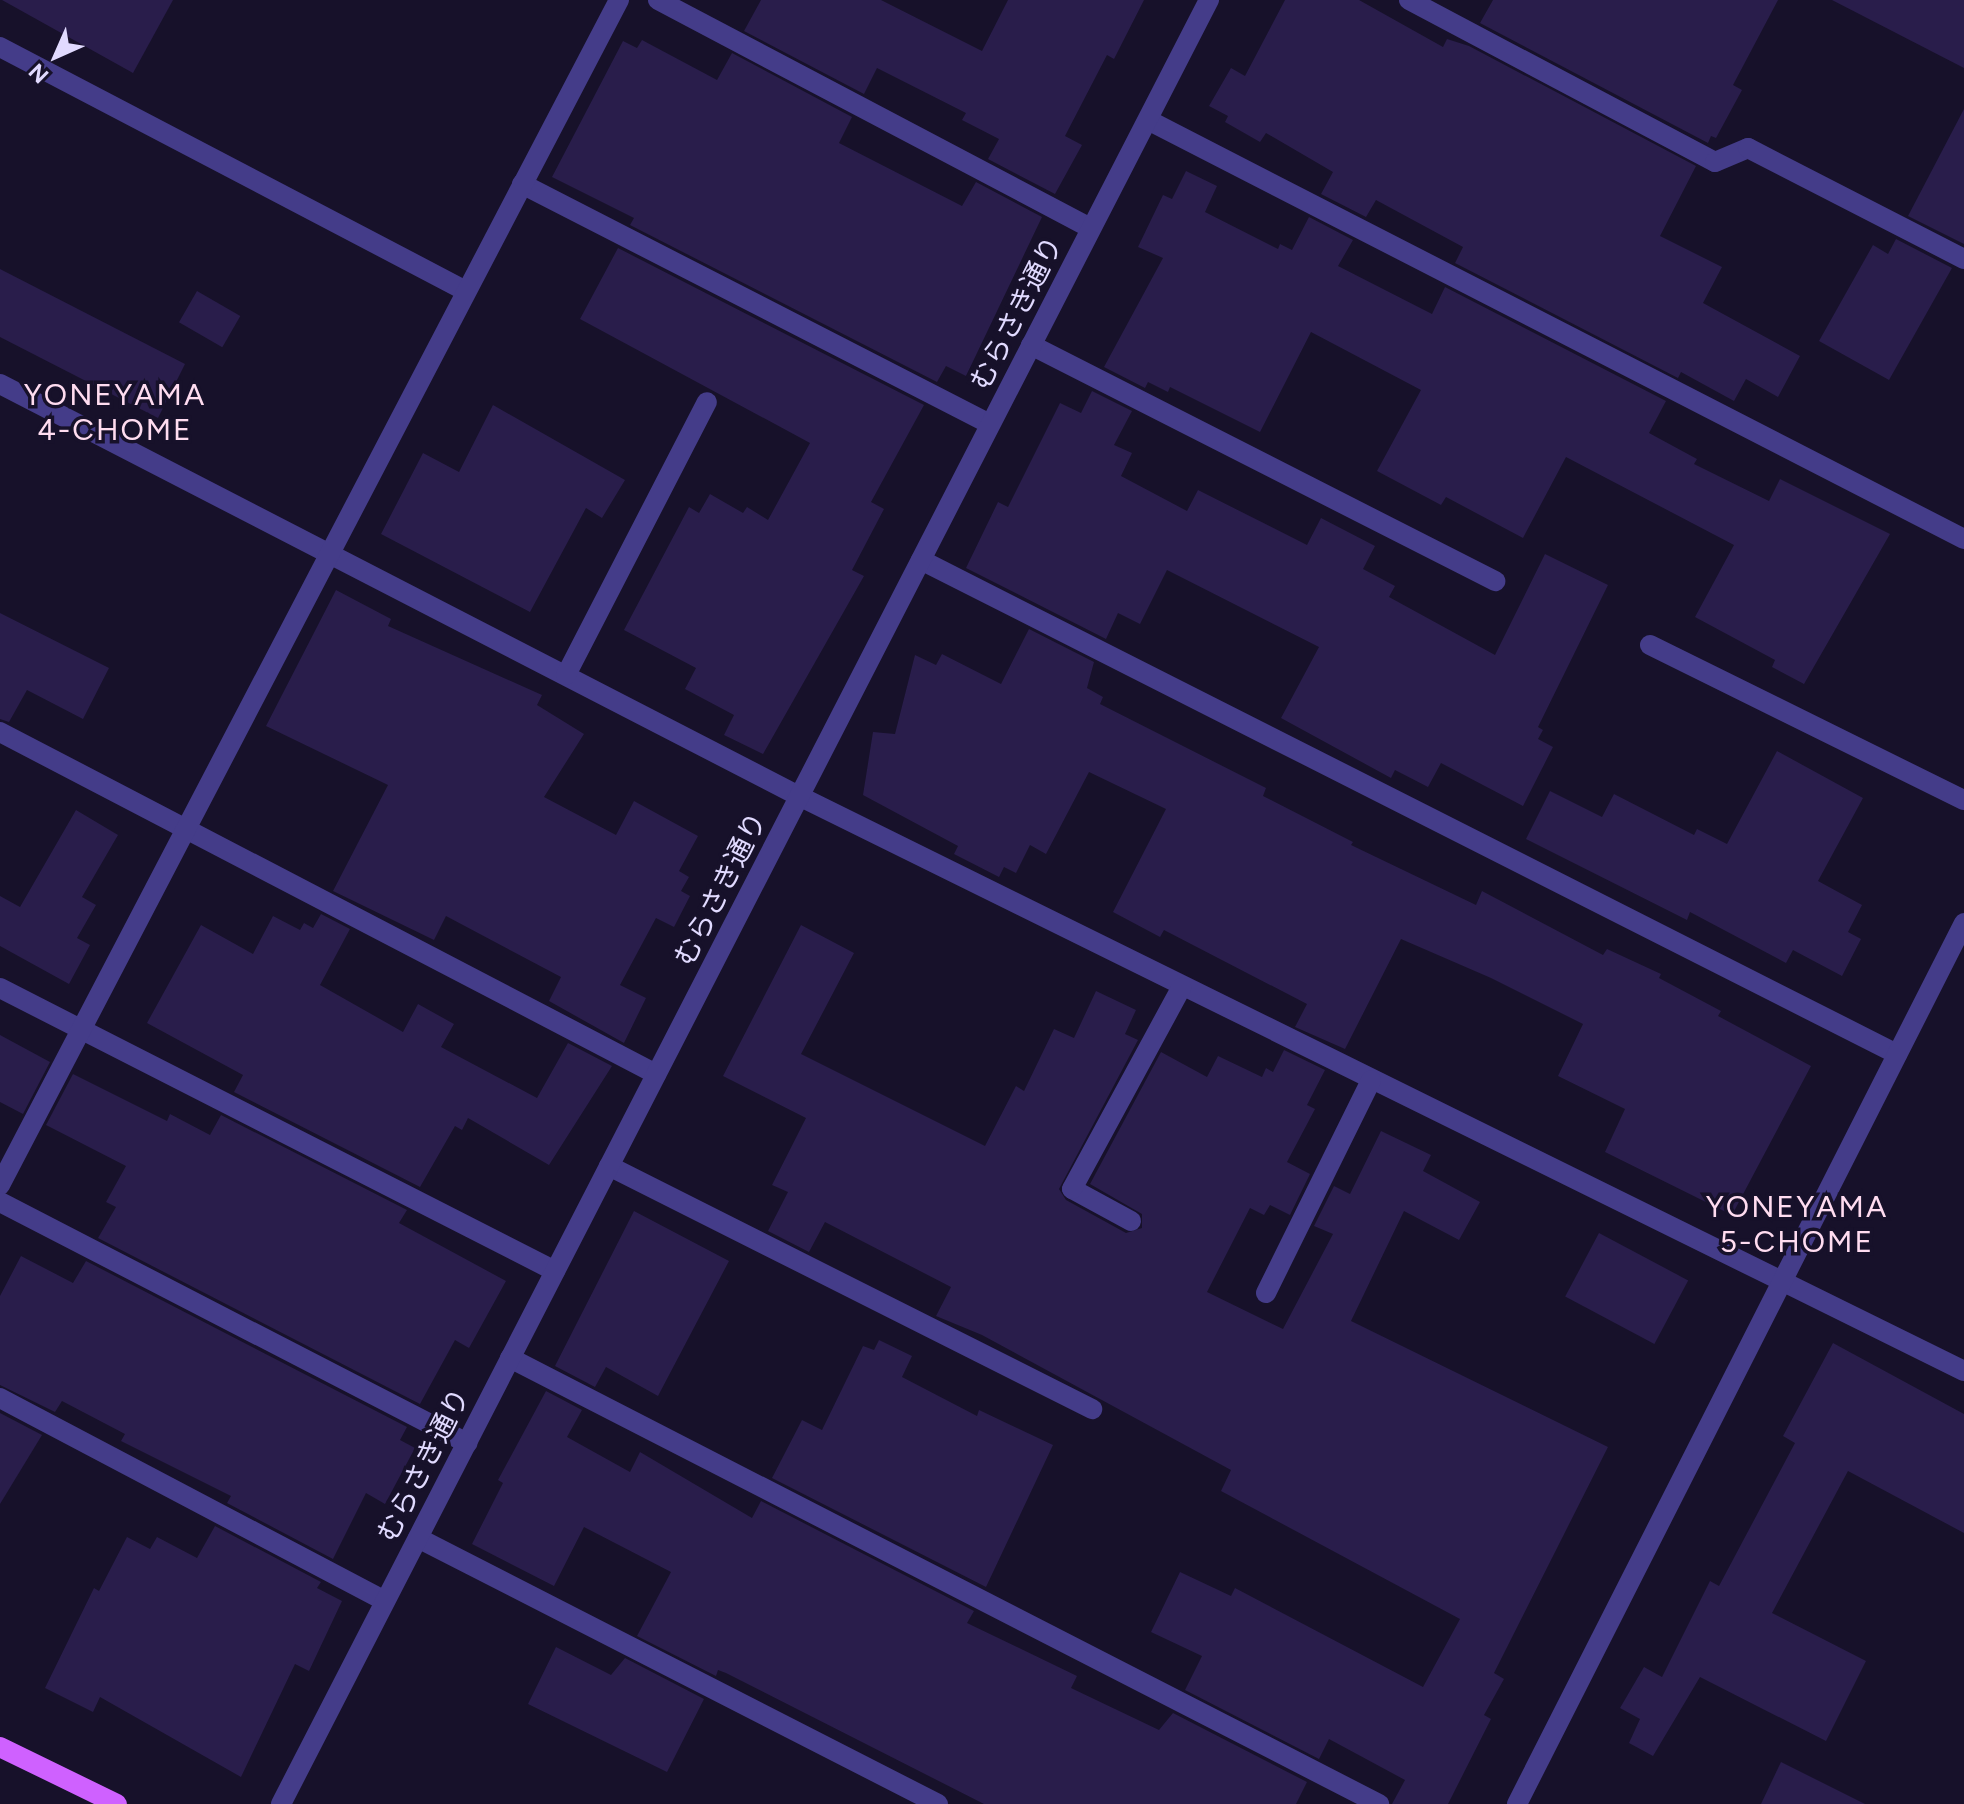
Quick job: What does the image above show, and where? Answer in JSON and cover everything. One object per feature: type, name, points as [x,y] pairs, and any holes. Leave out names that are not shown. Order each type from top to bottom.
[{"type":"main road","points":[[0,1747],[117,1804]]},
{"type":"street","points":[[0,1185],[619,0]]},
{"type":"street","points":[[658,0],[1091,228]]},
{"type":"street","name":"むらさき通り","points":[[281,1804],[1209,0]]},
{"type":"street","points":[[1409,0],[1715,162],[1748,148],[1964,259]]},
{"type":"street","points":[[0,47],[466,291]]},
{"type":"street","points":[[1148,120],[1964,539]]},
{"type":"street","points":[[522,184],[990,424]]},
{"type":"street","points":[[1031,345],[1495,581]]},
{"type":"street","points":[[0,384],[799,796],[1181,988],[1964,1371]]},
{"type":"street","points":[[566,675],[707,402]]},
{"type":"street","points":[[921,560],[1897,1054]]},
{"type":"street","points":[[1650,645],[1964,800]]},
{"type":"street","points":[[0,732],[656,1074]]},
{"type":"street","points":[[1517,1804],[1964,923]]},
{"type":"street","points":[[0,988],[555,1271]]},
{"type":"street","points":[[1131,1221],[1072,1189],[1181,988]]},
{"type":"street","points":[[1266,1293],[1371,1081]]},
{"type":"street","points":[[609,1166],[1092,1409]]},
{"type":"street","points":[[0,1202],[467,1443]]},
{"type":"street","points":[[510,1358],[1379,1804]]},
{"type":"street","points":[[0,1398],[385,1601]]},
{"type":"street","points":[[418,1538],[938,1804]]},
{"type":"building","points":[[2,0],[173,0],[133,73]]},
{"type":"building","points":[[761,0],[881,0],[982,51],[1008,0],[1144,0],[1114,59],[1107,55],[1065,136],[1082,145],[1055,194],[988,159],[999,139],[962,120],[966,113],[877,68],[864,94],[744,31]]},
{"type":"building","points":[[1285,0],[1359,0],[1443,47],[1447,39],[1469,46],[1696,166],[1660,236],[1722,267],[1703,303],[1800,356],[1778,397],[1746,379],[1734,401],[1681,372],[1678,378],[1455,263],[1463,247],[1376,200],[1366,217],[1321,194],[1333,172],[1266,133],[1260,142],[1225,122],[1228,116],[1209,106],[1231,68],[1245,76]]},
{"type":"building","points":[[1493,0],[1778,0],[1733,85],[1742,90],[1716,138],[1711,136],[1708,143],[1480,23]]},
{"type":"building","points":[[1832,0],[1964,0],[1964,68]]},
{"type":"building","points":[[642,40],[717,80],[732,53],[852,117],[839,143],[962,206],[976,182],[1042,217],[966,376],[946,366],[937,382],[630,225],[634,218],[552,177],[623,41],[637,48]]},
{"type":"building","points":[[1964,109],[1964,244],[1908,216]]},
{"type":"building","points":[[1186,171],[1217,186],[1205,212],[1278,249],[1280,244],[1292,250],[1309,217],[1353,240],[1338,266],[1432,314],[1445,287],[1666,401],[1649,433],[1697,459],[1694,464],[1769,501],[1780,479],[1890,534],[1804,684],[1772,667],[1775,660],[1695,617],[1734,545],[1566,457],[1523,538],[1446,497],[1441,505],[1377,471],[1421,390],[1311,332],[1260,432],[1170,387],[1168,392],[1148,382],[1145,388],[1104,367],[1163,258],[1138,247],[1163,195],[1172,199]]},
{"type":"building","points":[[1896,239],[1952,268],[1889,380],[1819,341],[1873,245],[1888,254]]},
{"type":"building","points":[[618,248],[924,405],[871,502],[884,509],[852,570],[864,576],[763,754],[724,735],[734,715],[685,689],[696,668],[624,630],[689,507],[699,513],[710,494],[743,513],[747,507],[768,520],[810,443],[580,319]]},
{"type":"building","points":[[0,269],[185,364],[158,418],[0,337]]},
{"type":"building","points":[[197,291],[240,316],[222,347],[179,322]]},
{"type":"building","points":[[1092,391],[1132,411],[1114,445],[1132,453],[1121,476],[1187,511],[1198,490],[1307,545],[1321,518],[1375,546],[1363,569],[1395,586],[1389,597],[1495,655],[1545,554],[1608,585],[1538,727],[1543,730],[1538,739],[1553,747],[1523,806],[1441,763],[1428,787],[1395,770],[1391,778],[1281,718],[1319,647],[1167,570],[1140,624],[1118,613],[1106,639],[966,568],[998,502],[1008,507],[1060,403],[1081,413]]},
{"type":"building","points":[[493,405],[625,480],[602,518],[586,508],[530,612],[381,534],[423,453],[459,472]]},
{"type":"building","points":[[336,590],[391,619],[388,626],[542,695],[537,705],[584,734],[544,797],[616,835],[634,801],[698,836],[679,871],[689,877],[681,891],[690,896],[674,927],[656,918],[620,985],[646,998],[624,1043],[549,1001],[561,977],[446,916],[434,940],[333,891],[388,785],[266,726]]},
{"type":"building","points":[[0,613],[109,668],[83,719],[27,690],[9,722],[0,719]]},
{"type":"building","points":[[1029,629],[1094,662],[1087,688],[1103,697],[1100,704],[1266,788],[1263,796],[1353,842],[1351,845],[1476,905],[1482,891],[1603,955],[1607,949],[1661,974],[1659,978],[1721,1011],[1718,1016],[1811,1066],[1732,1215],[1605,1152],[1625,1109],[1558,1076],[1583,1024],[1491,978],[1401,939],[1345,1049],[1295,1027],[1307,1004],[1164,930],[1160,937],[1113,912],[1166,809],[1089,772],[1046,854],[1030,845],[1016,873],[1004,867],[999,877],[954,854],[958,846],[863,795],[873,732],[895,734],[915,655],[936,665],[942,654],[1001,684]]},
{"type":"building","points":[[1777,751],[1863,798],[1818,881],[1862,905],[1848,932],[1861,939],[1842,976],[1793,950],[1786,963],[1690,912],[1687,920],[1526,839],[1550,791],[1602,817],[1614,794],[1694,835],[1697,829],[1727,844]]},
{"type":"building","points":[[76,810],[118,835],[82,897],[96,905],[77,938],[90,945],[69,984],[0,946],[0,896],[20,907]]},
{"type":"building","points":[[321,914],[350,929],[320,985],[403,1032],[418,1004],[454,1024],[441,1047],[537,1098],[568,1043],[612,1066],[549,1165],[468,1118],[462,1130],[455,1126],[420,1187],[234,1092],[243,1075],[147,1023],[201,925],[253,954],[273,916],[300,930],[304,923],[313,928]]},
{"type":"building","points":[[801,925],[854,953],[801,1054],[985,1146],[1016,1086],[1024,1091],[1054,1029],[1074,1038],[1096,991],[1136,1010],[1125,1034],[1138,1040],[1059,1189],[1066,1200],[1126,1233],[1142,1228],[1142,1214],[1090,1184],[1161,1052],[1207,1077],[1218,1056],[1262,1077],[1266,1068],[1273,1072],[1284,1050],[1325,1070],[1307,1105],[1315,1109],[1287,1162],[1310,1174],[1290,1215],[1270,1205],[1264,1215],[1250,1208],[1207,1292],[1283,1329],[1333,1234],[1314,1226],[1334,1186],[1350,1194],[1381,1131],[1431,1155],[1423,1171],[1480,1202],[1459,1240],[1404,1211],[1351,1321],[1608,1447],[1494,1673],[1504,1679],[1484,1715],[1491,1719],[1448,1804],[1392,1804],[1405,1780],[1329,1739],[1319,1759],[1185,1690],[1202,1656],[1151,1632],[1180,1572],[1231,1596],[1235,1588],[1423,1687],[1460,1619],[1221,1491],[1231,1470],[982,1335],[936,1316],[951,1287],[825,1222],[809,1252],[768,1231],[788,1192],[772,1185],[806,1118],[723,1076]]},
{"type":"building","points":[[0,1035],[50,1062],[23,1114],[0,1102]]},
{"type":"building","points":[[73,1074],[167,1121],[170,1114],[210,1135],[221,1115],[407,1210],[399,1223],[506,1281],[469,1348],[455,1340],[420,1404],[98,1238],[116,1207],[106,1202],[126,1166],[46,1125]]},
{"type":"building","points":[[634,1211],[729,1261],[658,1396],[606,1367],[595,1387],[555,1366]]},
{"type":"building","points":[[1599,1233],[1688,1280],[1654,1344],[1565,1297]]},
{"type":"building","points":[[21,1256],[73,1283],[86,1261],[407,1427],[400,1440],[415,1448],[385,1504],[366,1493],[333,1559],[227,1503],[231,1496],[121,1441],[125,1434],[62,1401],[55,1412],[0,1385],[0,1296]]},
{"type":"building","points":[[879,1340],[912,1356],[902,1377],[977,1416],[979,1410],[1053,1445],[986,1587],[772,1478],[802,1420],[822,1430],[863,1346],[874,1350]]},
{"type":"building","points":[[1833,1343],[1964,1414],[1964,1533],[1848,1471],[1772,1613],[1866,1661],[1826,1741],[1700,1677],[1653,1756],[1629,1743],[1640,1719],[1620,1708],[1644,1667],[1662,1677],[1710,1581],[1719,1586],[1795,1443],[1783,1436]]},
{"type":"building","points":[[546,1391],[582,1410],[567,1437],[630,1472],[640,1452],[752,1518],[761,1501],[974,1611],[967,1623],[1077,1676],[1071,1688],[1159,1730],[1173,1713],[1307,1782],[1296,1804],[984,1804],[726,1673],[718,1670],[716,1676],[637,1636],[671,1572],[584,1527],[554,1586],[472,1544],[503,1483],[498,1480]]},
{"type":"building","points":[[0,1413],[42,1435],[0,1504]]},
{"type":"building","points":[[215,1526],[321,1582],[317,1588],[342,1601],[309,1671],[295,1664],[241,1777],[100,1697],[93,1712],[45,1688],[94,1588],[99,1591],[127,1537],[150,1549],[157,1537],[197,1558]]},
{"type":"building","points":[[556,1647],[611,1675],[625,1658],[704,1699],[667,1772],[528,1704]]},
{"type":"building","points":[[1781,1762],[1865,1804],[1761,1804]]},
{"type":"district","name":"YONEYAMA 4-CHOME","points":[[115,412]]},
{"type":"district","name":"YONEYAMA 5-CHOME","points":[[1797,1224]]}]
